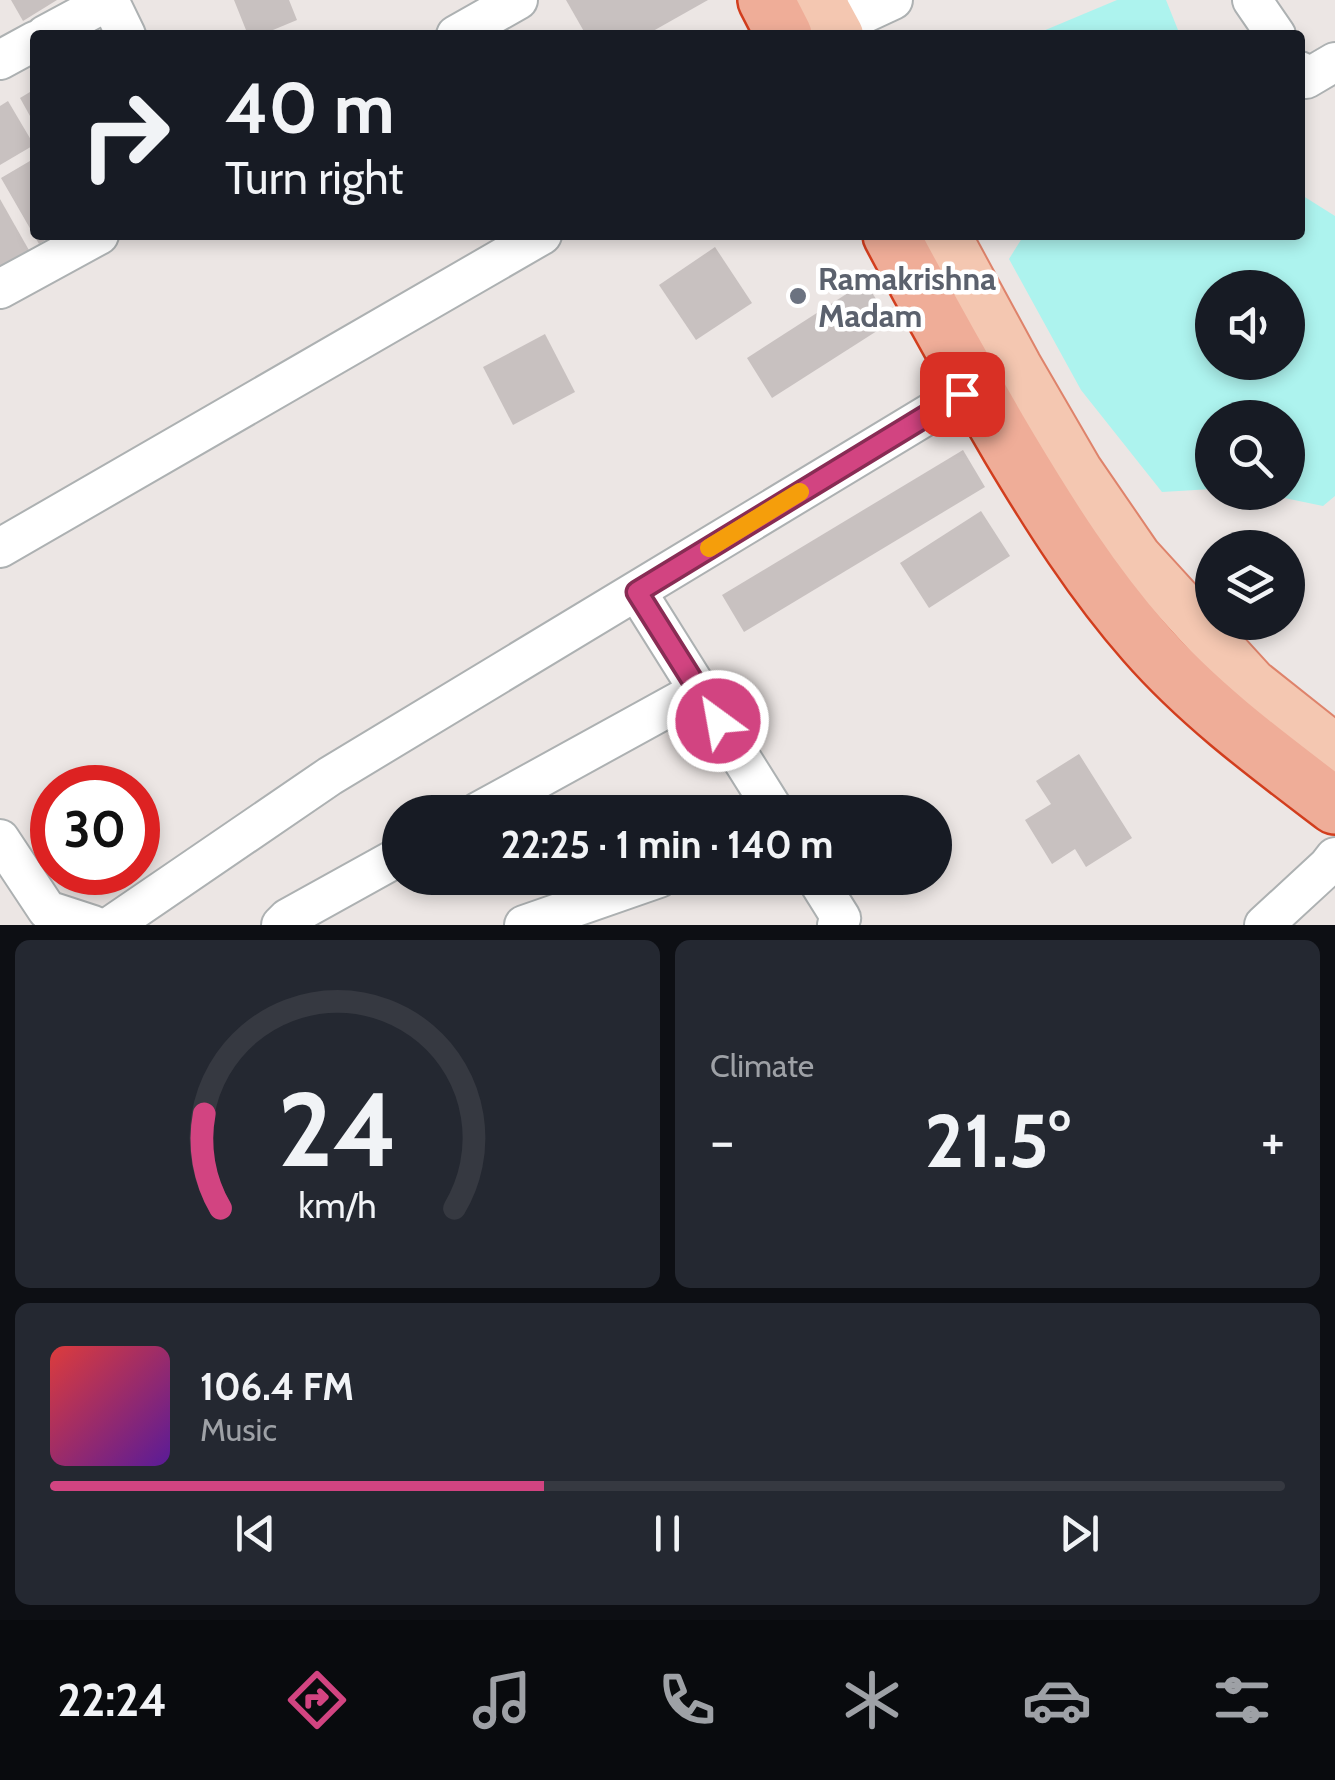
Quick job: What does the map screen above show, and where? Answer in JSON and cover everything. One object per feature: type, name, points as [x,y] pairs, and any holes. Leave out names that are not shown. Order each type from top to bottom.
[{"type":"highway","points":[[766,0],[816,22]]},
{"type":"highway","points":[[894,240],[968,377],[1082,562],[1145,642],[1223,720],[1335,806]]},
{"type":"highway","points":[[926,240],[1038,442],[1150,601],[1221,678],[1286,736],[1335,770]]},
{"type":"main road","points":[[748,0],[765,30]]},
{"type":"main road","points":[[879,240],[962,394],[1062,559],[1126,641],[1206,728],[1335,825]]},
{"type":"main road","points":[[949,240],[1078,471],[1138,557],[1252,683],[1335,749]]},
{"type":"street","points":[[54,30],[109,0],[124,30]]},
{"type":"street","points":[[465,30],[518,0]]},
{"type":"street","points":[[816,22],[893,0]]},
{"type":"street","points":[[1252,0],[1273,30]]},
{"type":"street","points":[[0,60],[30,43]]},
{"type":"street","points":[[1305,78],[1335,62]]},
{"type":"street","points":[[0,289],[90,240]]},
{"type":"street","points":[[0,548],[533,240]]},
{"type":"street","points":[[112,925],[330,776],[962,394]]},
{"type":"street","points":[[637,592],[764,795]]},
{"type":"street","points":[[509,795],[698,691]]},
{"type":"street","points":[[0,839],[47,910],[93,925]]},
{"type":"street","points":[[1264,925],[1335,857]]},
{"type":"street","points":[[281,925],[382,866]]},
{"type":"street","points":[[524,925],[610,895]]},
{"type":"street","points":[[827,895],[841,918],[837,925]]},
{"type":"water","points":[[1117,0],[1166,0],[1178,30],[1045,30]]},
{"type":"water","points":[[1305,197],[1335,216],[1335,496],[1323,506],[1305,502],[1305,400],[1195,400],[1195,490],[1162,492],[1081,390],[1009,259],[1021,240],[1305,240]]},
{"type":"building","points":[[11,0],[57,0],[23,21]]},
{"type":"building","points":[[234,0],[289,0],[297,20],[273,30],[246,30]]},
{"type":"building","points":[[566,0],[708,0],[655,30],[583,30]]},
{"type":"building","points":[[30,92],[30,116],[20,98]]},
{"type":"building","points":[[8,101],[30,138],[30,147],[0,165],[0,106]]},
{"type":"building","points":[[30,161],[30,228],[1,178]]},
{"type":"building","points":[[0,199],[30,252],[0,269]]},
{"type":"building","points":[[715,247],[752,303],[696,340],[659,285]]},
{"type":"building","points":[[865,282],[891,322],[772,398],[747,358]]},
{"type":"building","points":[[545,334],[575,392],[513,425],[483,367]]},
{"type":"building","points":[[963,450],[985,487],[744,632],[722,595]]},
{"type":"building","points":[[981,511],[1010,556],[929,608],[900,563]]},
{"type":"building","points":[[1079,754],[1132,838],[1086,867],[1075,849],[1052,864],[1025,820],[1051,804],[1036,781]]},
{"type":"slow traffic","points":[[709,548],[800,492]]},
{"type":"place","name":"Ramakrishna Madam","points":[[798,296]]},
{"type":"route","points":[[718,721],[637,592],[962,394]]}]
